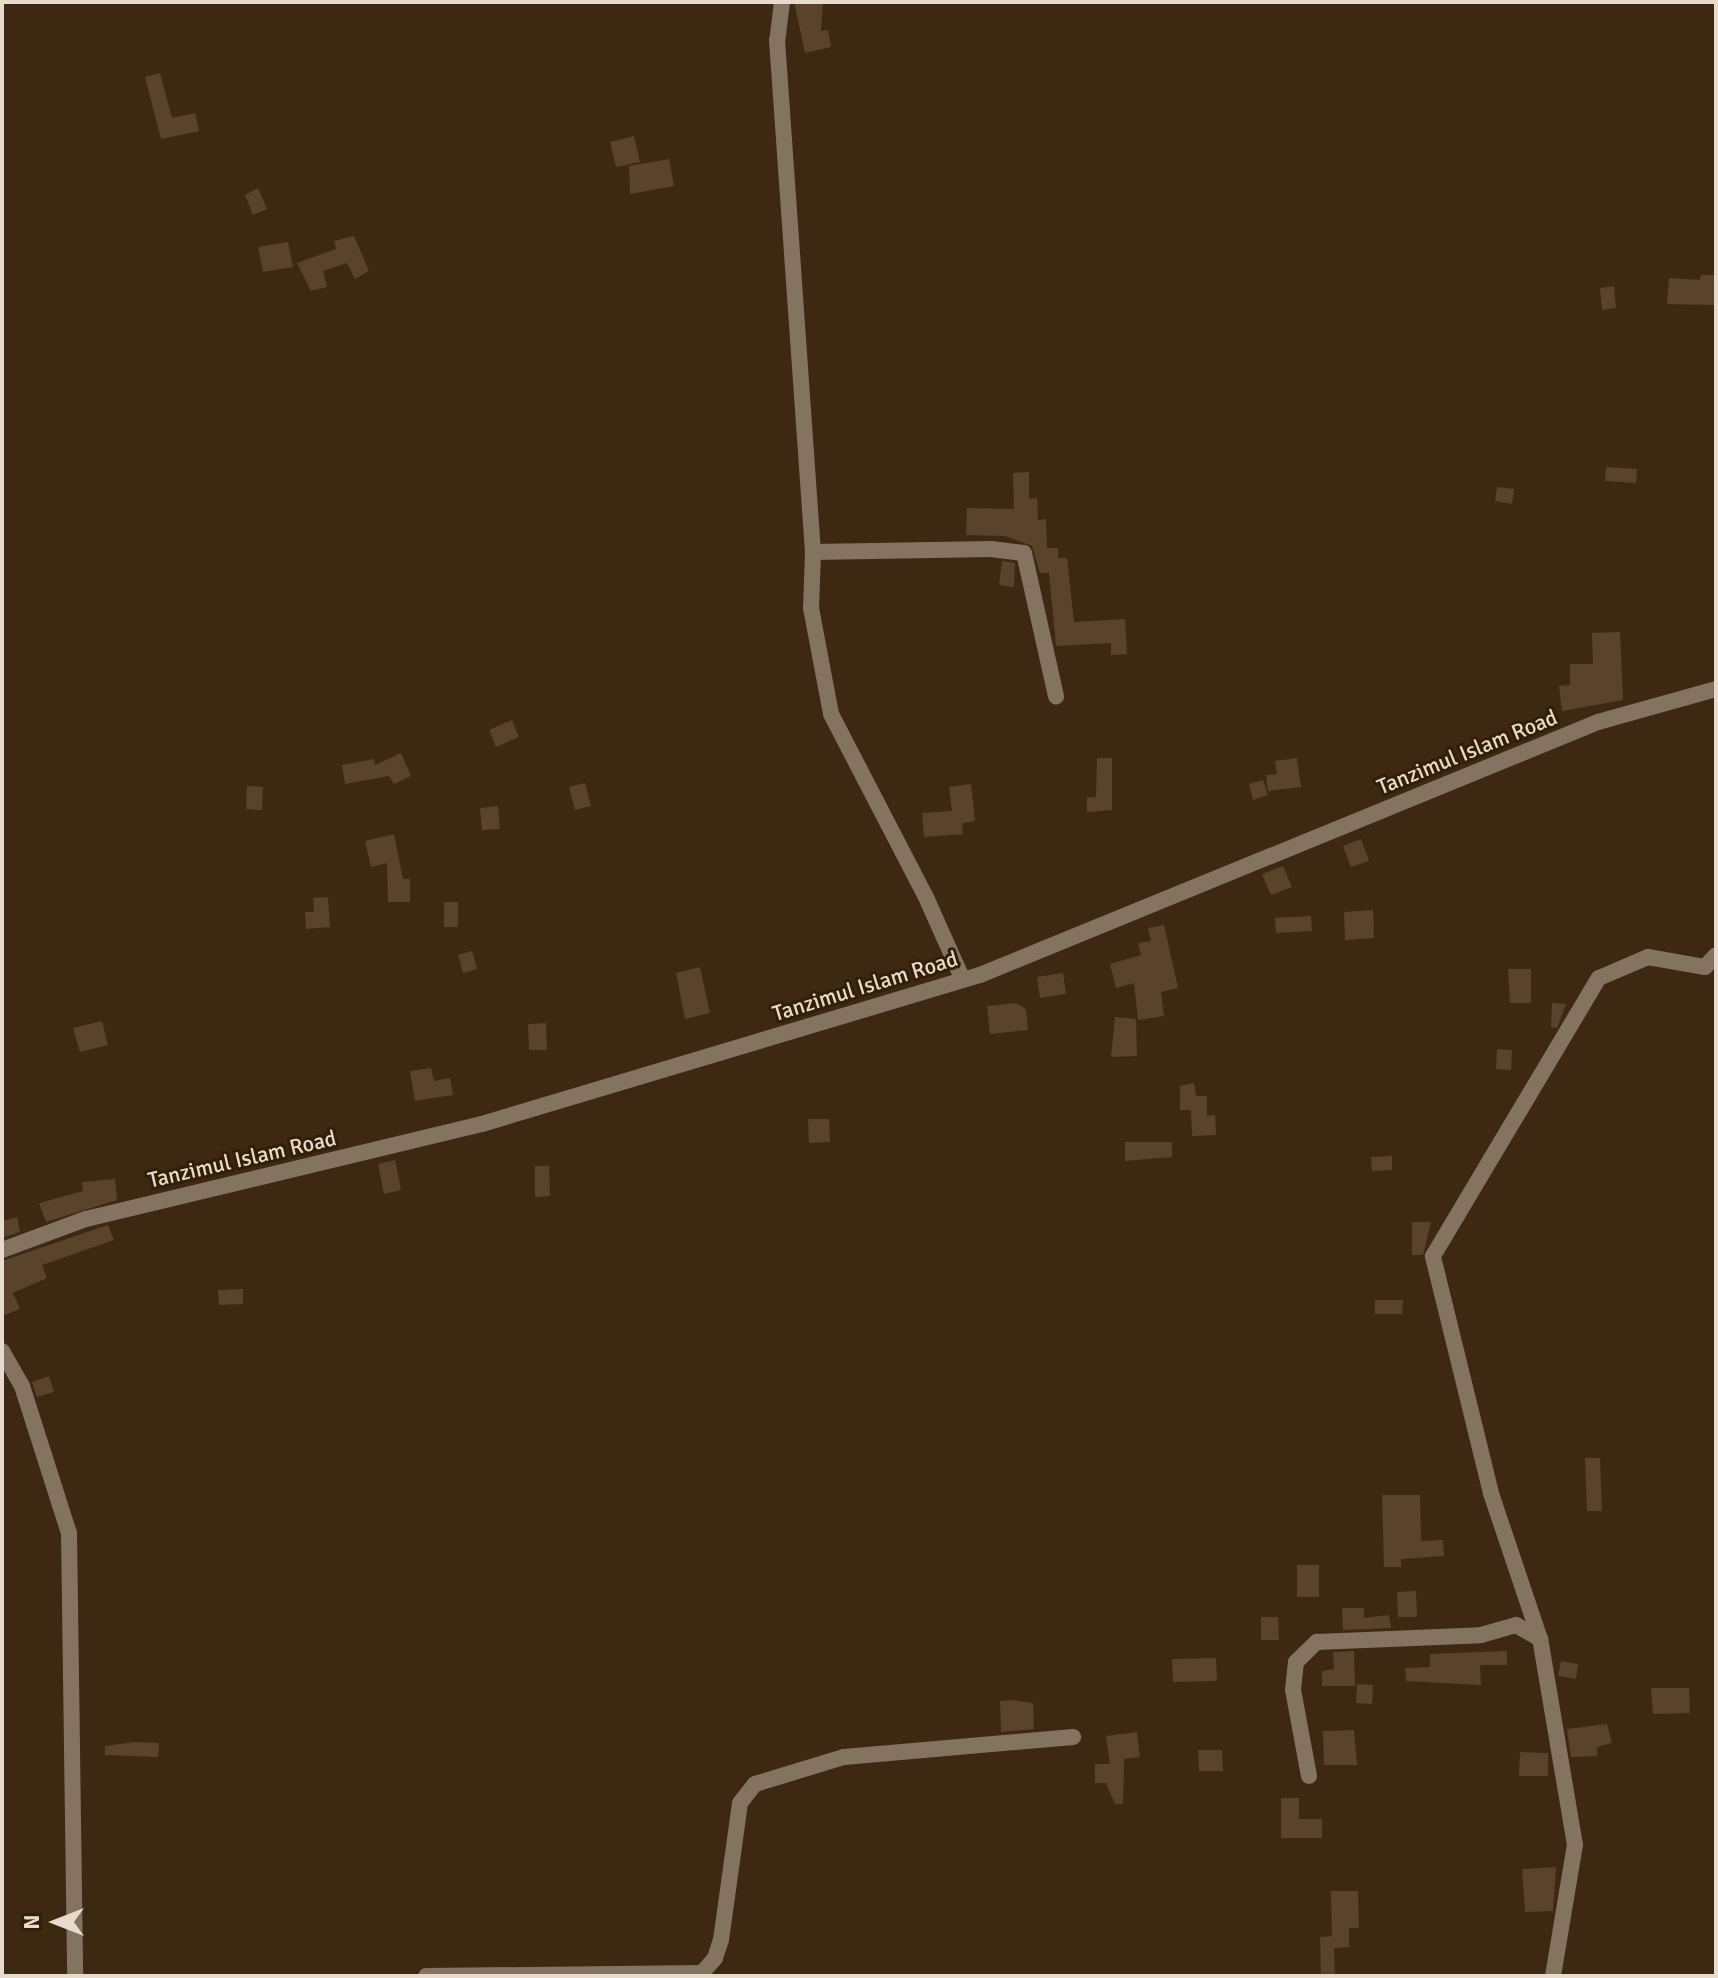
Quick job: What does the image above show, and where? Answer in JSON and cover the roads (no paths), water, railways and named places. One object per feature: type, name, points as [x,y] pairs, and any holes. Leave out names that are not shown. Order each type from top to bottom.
[{"type":"street","points":[[782,2],[777,40],[813,552],[811,608],[831,714],[925,895],[963,980]]},
{"type":"street","points":[[813,552],[991,549],[1024,553],[1056,696]]},
{"type":"street","name":"Tanzimul Islam Road","points":[[2,1250],[86,1219],[482,1124],[963,980],[1598,722],[1716,689]]},
{"type":"street","points":[[1553,1976],[1575,1845],[1540,1639],[1491,1493],[1433,1256],[1599,978],[1648,957],[1705,967],[1716,955]]},
{"type":"street","points":[[2,1351],[22,1386],[69,1533],[75,1976]]},
{"type":"street","points":[[1309,1776],[1293,1690],[1296,1662],[1317,1642],[1481,1635],[1516,1625],[1540,1639]]},
{"type":"street","points":[[426,1976],[702,1973],[721,1940],[740,1803],[755,1784],[844,1757],[1073,1737]]}]
